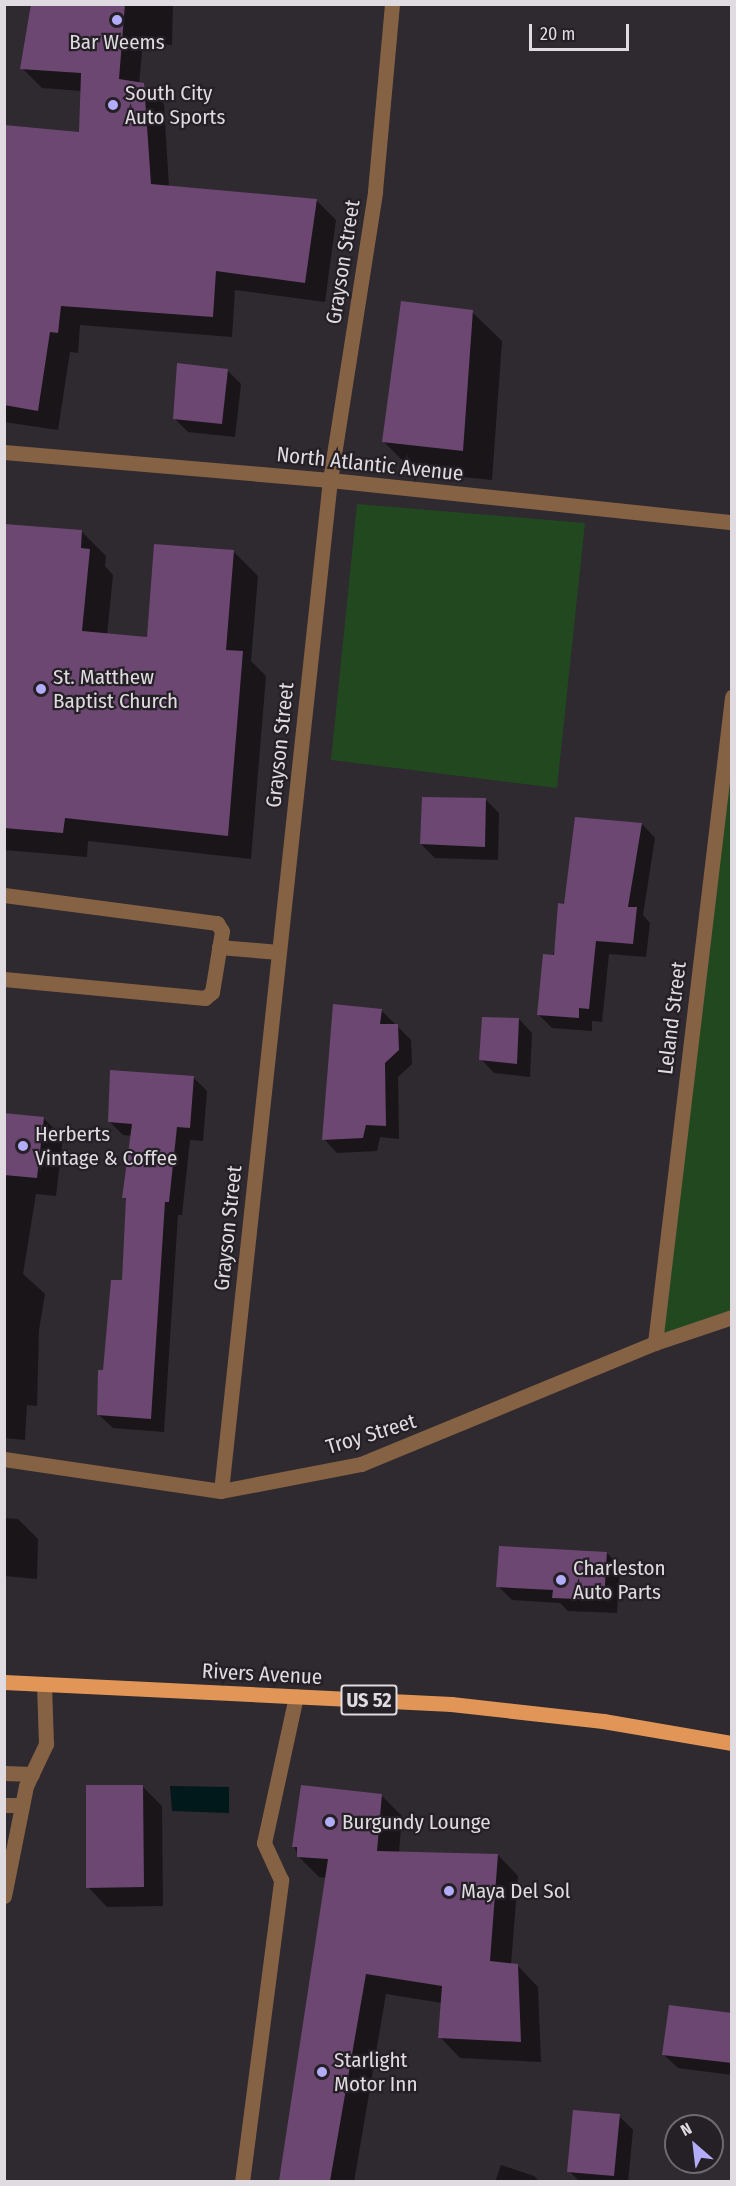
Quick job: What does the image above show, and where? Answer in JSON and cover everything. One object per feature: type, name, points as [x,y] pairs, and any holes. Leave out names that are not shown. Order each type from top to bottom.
[{"type":"main road","name":"Rivers Avenue","points":[[4,1682],[452,1704],[603,1721],[732,1743]]},
{"type":"street","name":"Grayson Street","points":[[221,1491],[330,480],[375,191],[392,4]]},
{"type":"street","name":"North Atlantic Avenue","points":[[4,452],[330,480],[732,522]]},
{"type":"street","name":"Leland Street","points":[[655,1343],[732,697]]},
{"type":"street","points":[[4,895],[217,923],[222,930],[212,992],[205,998],[4,980]]},
{"type":"street","points":[[219,946],[279,952]]},
{"type":"street","name":"Troy Street","points":[[4,1459],[221,1491],[361,1464],[655,1343],[732,1317]]},
{"type":"street","points":[[4,1896],[22,1805],[32,1774],[46,1744],[44,1684]]},
{"type":"street","points":[[242,2181],[280,1880],[264,1843],[296,1696]]},
{"type":"street","points":[[4,1773],[32,1774]]},
{"type":"street","points":[[4,1805],[22,1805]]},
{"type":"green space","points":[[357,504],[585,523],[557,788],[331,760]]},
{"type":"green space","points":[[731,708],[731,1316],[656,1342]]},
{"type":"shaded area","points":[[170,1786],[229,1787],[229,1813],[172,1811]]},
{"type":"building","points":[[31,4],[125,4],[119,79],[144,83],[151,184],[317,199],[305,283],[216,271],[213,317],[61,306],[58,333],[50,332],[38,411],[4,405],[4,125],[79,132],[81,73],[20,69]]},
{"type":"building","points":[[401,301],[473,310],[463,451],[382,442]]},
{"type":"building","points":[[177,363],[228,369],[222,424],[173,419]]},
{"type":"building","points":[[4,524],[82,530],[81,548],[90,549],[82,631],[147,637],[154,544],[234,550],[226,650],[243,651],[228,836],[65,818],[63,833],[4,828]]},
{"type":"building","points":[[422,797],[486,798],[485,847],[420,844]]},
{"type":"building","points":[[575,817],[642,823],[628,907],[637,907],[633,944],[596,941],[589,1009],[579,1008],[579,1018],[537,1015],[543,954],[554,955],[558,903],[564,904]]},
{"type":"building","points":[[333,1004],[382,1009],[380,1024],[398,1024],[399,1050],[385,1063],[386,1126],[366,1125],[363,1138],[322,1140]]},
{"type":"building","points":[[482,1017],[519,1018],[517,1064],[479,1060]]},
{"type":"building","points":[[110,1070],[194,1076],[190,1128],[177,1127],[169,1202],[165,1202],[151,1419],[97,1415],[98,1370],[103,1370],[111,1280],[122,1280],[126,1198],[122,1198],[132,1124],[108,1122]]},
{"type":"building","name":"Herberts Vintage & Coffee","points":[[4,1113],[44,1117],[37,1178],[4,1175]]},
{"type":"building","points":[[499,1546],[607,1552],[604,1600],[552,1598],[553,1590],[496,1587]]},
{"type":"building","points":[[86,1785],[143,1785],[144,1887],[86,1888]]},
{"type":"building","points":[[301,1785],[382,1794],[377,1851],[498,1854],[490,1961],[518,1964],[521,2042],[438,2038],[442,1986],[366,1974],[330,2181],[279,2181],[328,1859],[297,1857],[297,1847],[292,1847]]},
{"type":"building","points":[[669,2005],[732,2013],[732,2063],[662,2055]]},
{"type":"building","points":[[573,2110],[620,2114],[614,2176],[567,2172]]},
{"type":"place","name":"Bar Weems","points":[[117,20]]},
{"type":"place","name":"South City Auto Sports","points":[[113,105]]},
{"type":"place","name":"St. Matthew Baptist Church","points":[[41,689]]},
{"type":"place","name":"Herberts Vintage & Coffee","points":[[23,1146]]},
{"type":"place","name":"Charleston Auto Parts","points":[[561,1580]]},
{"type":"place","name":"Burgundy Lounge","points":[[330,1822]]},
{"type":"place","name":"Maya Del Sol","points":[[449,1891]]},
{"type":"place","name":"Starlight Motor Inn","points":[[322,2072]]}]
